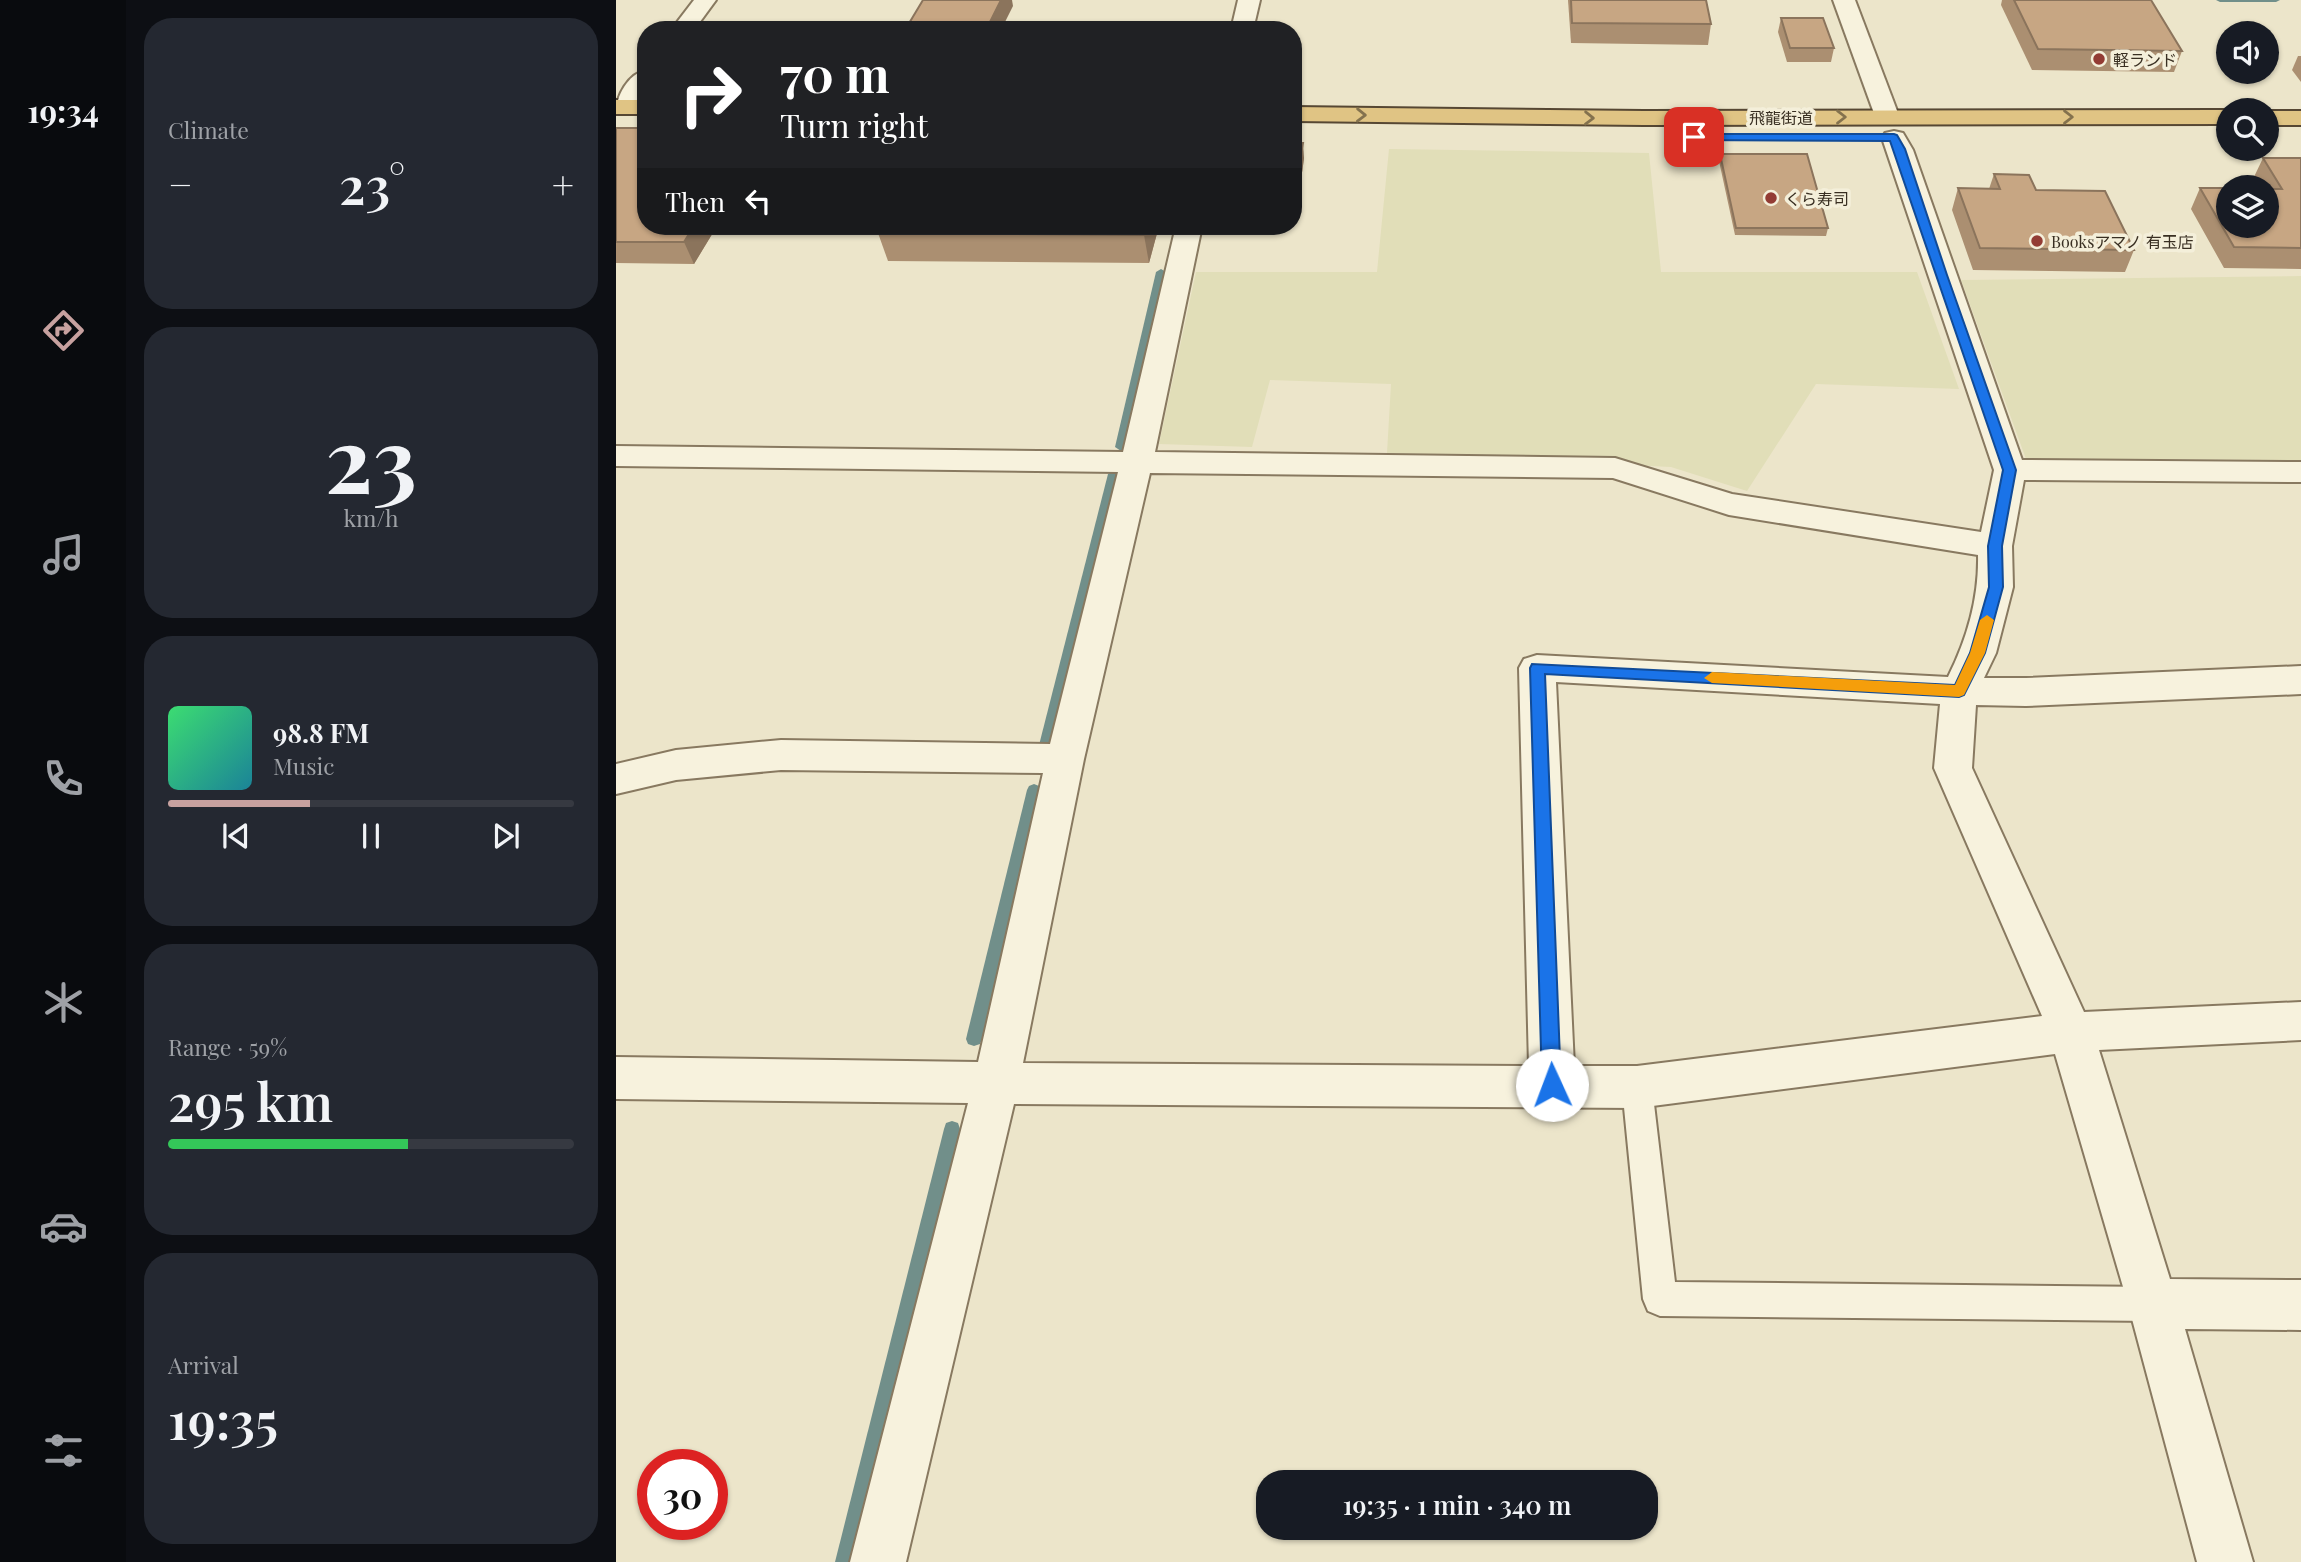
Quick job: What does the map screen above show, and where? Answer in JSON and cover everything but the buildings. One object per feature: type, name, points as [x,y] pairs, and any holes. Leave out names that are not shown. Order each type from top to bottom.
[{"type":"highway","name":"飛龍街道","points":[[1302,114],[1644,118],[2216,138]]},
{"type":"highway","name":"飛龍街道","points":[[1302,137],[1890,127],[2216,117]]},
{"type":"highway","points":[[2279,118],[2301,118]]},
{"type":"highway","points":[[2279,138],[2301,139]]},
{"type":"street","points":[[689,21],[705,0]]},
{"type":"street","points":[[1244,21],[1249,0]]},
{"type":"street","points":[[1844,0],[1900,149],[2010,470],[1995,546],[1996,587],[1978,653],[1959,691],[1953,768],[2071,1032],[2153,1304],[2225,1562]]},
{"type":"street","points":[[878,1562],[996,1083],[1065,759],[1137,461],[1187,235]]},
{"type":"street","points":[[616,456],[1615,468],[1729,504],[1995,546]]},
{"type":"street","points":[[2010,470],[2301,472]]},
{"type":"street","points":[[1552,1085],[1537,668],[1959,691],[2026,692],[2301,680]]},
{"type":"street","points":[[616,779],[676,765],[781,755],[1065,759]]},
{"type":"street","points":[[616,1077],[996,1083],[1637,1087],[2071,1032],[2301,1021]]},
{"type":"street","points":[[2153,1304],[2301,1305]]},
{"type":"lane","points":[[1637,1087],[1661,1299],[2153,1304]]},
{"type":"shaded area","points":[[1389,149],[1649,153],[1661,272],[1917,272],[1959,389],[1816,384],[1747,491],[1671,467],[1387,453],[1391,384],[1270,380],[1252,447],[1159,444],[1196,272],[1377,272]]},
{"type":"shaded area","points":[[2301,276],[2301,460],[2026,459],[1961,280]]},
{"type":"waterway","points":[[2220,0],[2276,0]]},
{"type":"waterway","points":[[1121,447],[1161,272]]},
{"type":"waterway","points":[[1045,749],[1114,474]]},
{"type":"waterway","points":[[974,1039],[1034,790]]},
{"type":"waterway","points":[[845,1562],[952,1129]]},
{"type":"slow traffic","points":[[1712,678],[1959,691],[1978,653],[1987,620]]},
{"type":"place","name":"軽ランド","points":[[2099,59]]},
{"type":"place","name":"くら寿司","points":[[1771,198]]},
{"type":"place","name":"Booksアマノ 有玉店","points":[[2037,241]]},
{"type":"route","points":[[1552,1085],[1537,668],[1959,691],[1978,653],[1996,587],[1995,546],[2010,470],[1894,138],[1694,137]]}]
